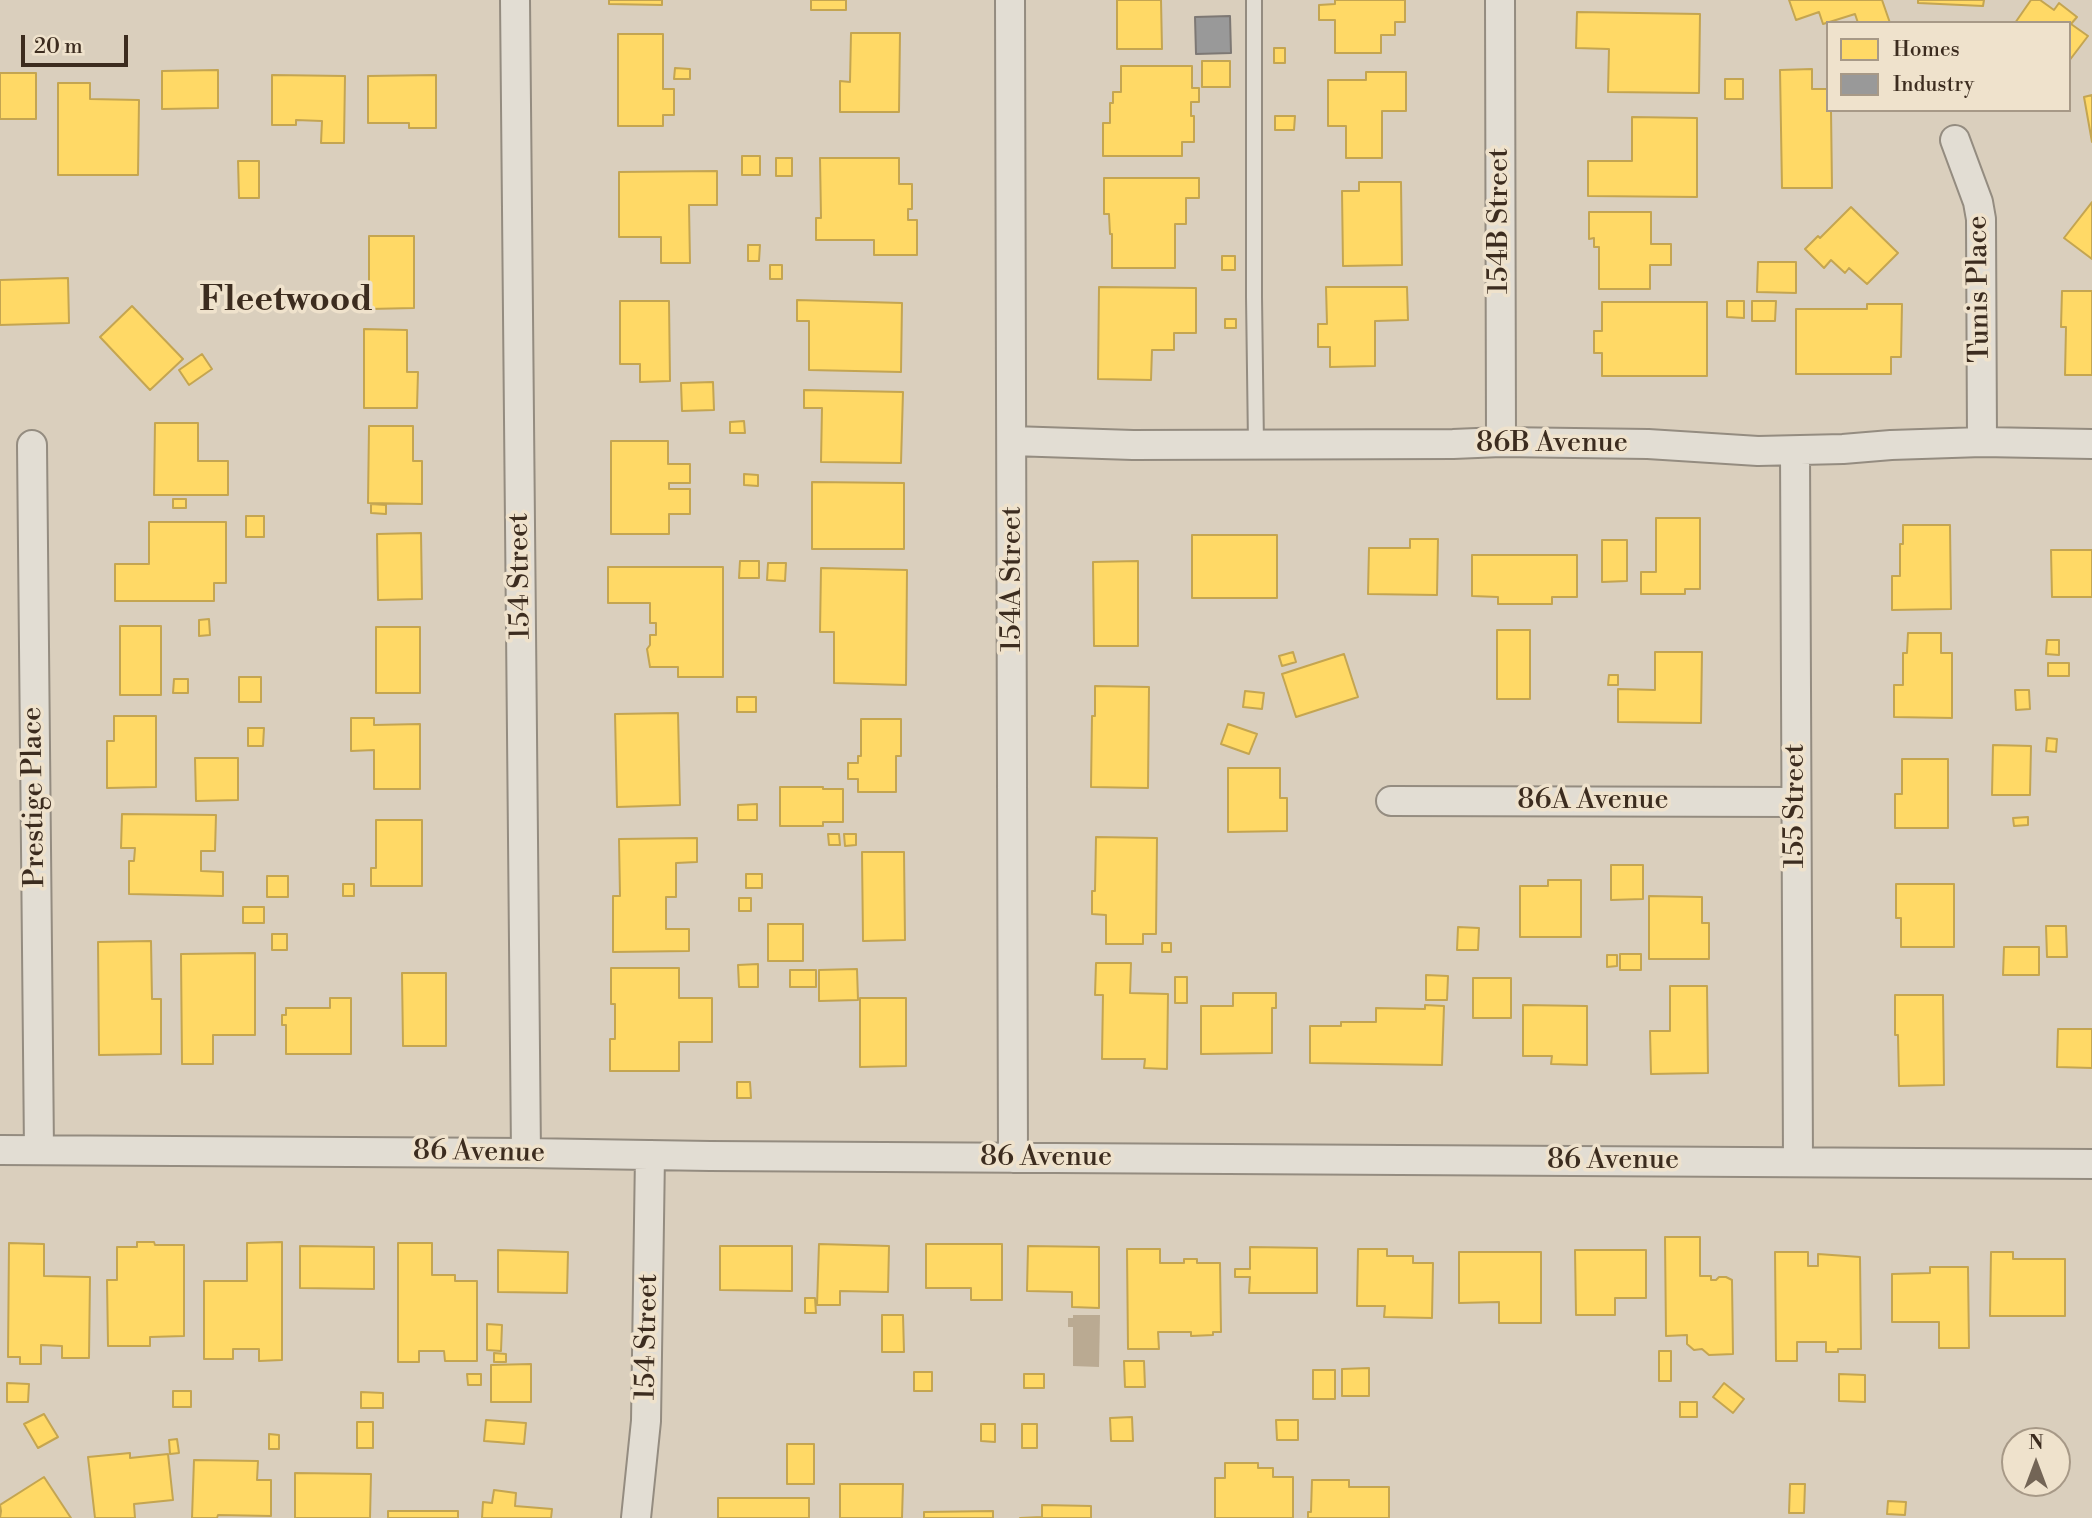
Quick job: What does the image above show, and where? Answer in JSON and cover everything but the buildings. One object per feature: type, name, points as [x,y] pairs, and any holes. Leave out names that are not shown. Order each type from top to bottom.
[{"type":"street","name":"154 Street","points":[[515,0],[526,1153]]},
{"type":"street","name":"154A Street","points":[[1010,0],[1013,1158]]},
{"type":"street","name":"154B Street","points":[[1500,0],[1500,442]]},
{"type":"street","name":"Tunis Place","points":[[1955,140],[1978,202],[1981,219],[1982,442]]},
{"type":"street","name":"86B Avenue","points":[[1012,441],[1133,445],[1500,442],[1685,445],[1758,451],[1982,442],[2092,444]]},
{"type":"street","name":"Prestige Place","points":[[32,445],[38,1150]]},
{"type":"street","name":"155 Street","points":[[1795,451],[1798,1161]]},
{"type":"street","name":"86A Avenue","points":[[1391,801],[1796,802]]},
{"type":"street","name":"86 Avenue","points":[[0,1150],[2092,1164]]},
{"type":"street","name":"154 Street","points":[[636,1518],[646,1421],[650,1156]]},
{"type":"lane","points":[[1254,0],[1253,257],[1256,444]]},
{"type":"shaded area","points":[[1073,1315],[1100,1315],[1099,1367],[1073,1366],[1073,1327],[1068,1327],[1068,1318],[1073,1318]]},
{"type":"district","name":"Fleetwood","points":[[286,302]]}]
